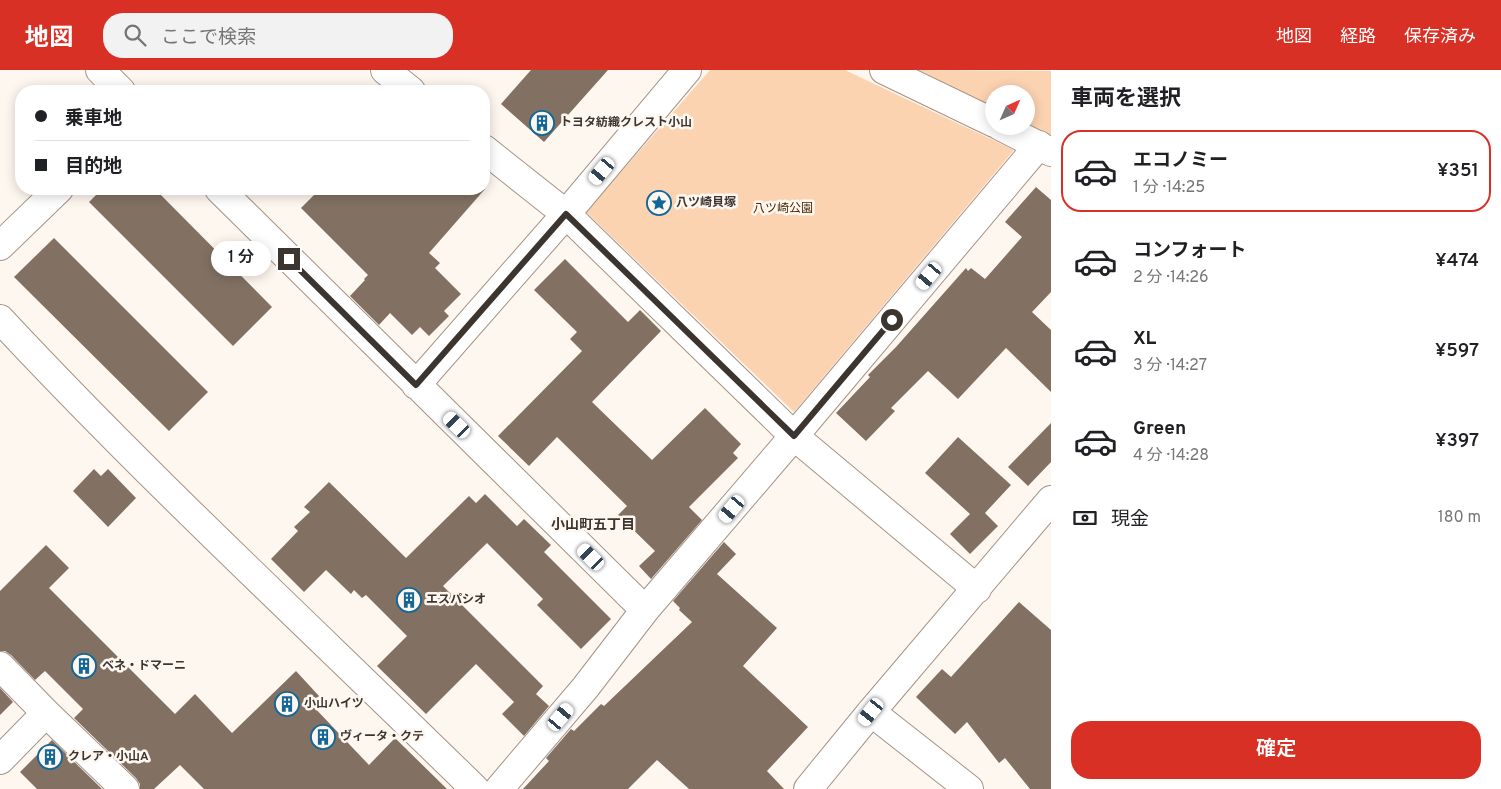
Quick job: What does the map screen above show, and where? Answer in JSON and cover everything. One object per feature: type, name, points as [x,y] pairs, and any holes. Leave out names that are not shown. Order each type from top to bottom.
[{"type":"street","points":[[100,70],[115,85]]},
{"type":"street","points":[[385,70],[404,85]]},
{"type":"street","points":[[416,385],[566,214],[687,70]]},
{"type":"street","points":[[884,70],[985,119]]},
{"type":"street","points":[[499,789],[585,688],[645,610],[1045,149],[1018,135]]},
{"type":"street","points":[[490,154],[566,214],[794,436],[977,589]]},
{"type":"street","points":[[0,246],[53,195]]},
{"type":"street","points":[[225,195],[645,610]]},
{"type":"street","points":[[0,319],[37,359],[184,506],[475,789]]},
{"type":"street","points":[[808,789],[1051,500]]},
{"type":"street","points":[[0,666],[125,789]]},
{"type":"street","points":[[871,712],[970,789]]},
{"type":"street","points":[[0,760],[46,713]]},
{"type":"green space","name":"八ツ崎公園","points":[[710,70],[845,70],[1014,150],[794,412],[586,212]]},
{"type":"green space","points":[[919,70],[1051,71],[1051,137],[1035,129],[1035,85],[985,85],[985,103]]},
{"type":"building","name":"トヨタ紡織クレスト小山","points":[[531,70],[608,70],[544,142],[501,104]]},
{"type":"building","points":[[1036,187],[1051,200],[1051,292],[1032,312],[1051,330],[1051,392],[1006,348],[958,399],[928,371],[891,408],[895,411],[866,441],[836,413],[870,377],[868,375],[896,347],[966,268],[968,271],[971,268],[985,279],[1022,237],[1005,222]]},
{"type":"building","points":[[96,195],[161,195],[272,307],[233,346],[89,202]]},
{"type":"building","points":[[314,195],[480,195],[429,253],[440,263],[435,268],[461,294],[444,311],[449,316],[429,336],[420,327],[412,335],[390,313],[379,325],[350,296],[368,275],[301,208]]},
{"type":"building","points":[[54,238],[208,392],[169,431],[14,277]]},
{"type":"building","points":[[565,259],[628,322],[640,310],[661,331],[592,402],[652,460],[705,408],[741,444],[733,453],[738,458],[689,507],[702,520],[651,579],[639,566],[655,551],[618,515],[627,506],[557,437],[529,466],[498,436],[582,351],[570,339],[577,332],[534,290]]},
{"type":"building","points":[[1051,423],[1051,462],[1028,486],[1008,467]]},
{"type":"building","points":[[958,437],[1011,485],[985,513],[998,526],[970,554],[950,534],[970,514],[925,473]]},
{"type":"building","points":[[94,469],[101,476],[108,469],[136,498],[108,527],[73,491]]},
{"type":"building","points":[[329,482],[406,558],[469,496],[476,503],[485,494],[517,526],[524,519],[551,545],[544,552],[611,619],[581,649],[537,605],[543,599],[487,543],[443,586],[543,686],[536,694],[549,706],[524,736],[502,714],[514,702],[476,664],[426,714],[377,666],[407,636],[366,595],[362,598],[354,590],[351,594],[326,570],[304,592],[271,559],[298,531],[294,527],[310,512],[304,507]]},
{"type":"building","points":[[724,542],[736,554],[717,574],[777,628],[743,666],[808,727],[767,771],[784,789],[689,789],[657,760],[628,789],[523,789],[549,761],[546,758],[571,729],[574,731],[601,704],[604,706],[692,622],[679,610],[680,608],[673,601]]},
{"type":"building","points":[[46,545],[69,568],[49,588],[175,714],[195,694],[232,733],[296,671],[319,696],[311,704],[369,765],[395,738],[447,789],[204,789],[180,765],[154,789],[140,789],[140,784],[136,778],[74,718],[83,709],[45,671],[35,680],[11,655],[5,651],[0,651],[0,591]]},
{"type":"building","points":[[1019,602],[1051,630],[1051,789],[1030,789],[1005,758],[999,763],[967,722],[955,734],[916,697],[942,669],[951,677]]},
{"type":"building","points":[[0,688],[13,702],[0,715]]},
{"type":"building","name":"クレア・小山A","points":[[52,740],[102,789],[37,789],[20,772]]},
{"type":"place","name":"トヨタ紡織クレスト小山","points":[[542,123]]},
{"type":"place","name":"八ツ崎貝塚","points":[[659,203]]},
{"type":"place","name":"エスパシオ","points":[[409,600]]},
{"type":"place","name":"ベネ・ドマーニ","points":[[84,666]]},
{"type":"place","name":"小山ハイツ","points":[[287,704]]},
{"type":"place","name":"ヴィータ・クテ","points":[[323,737]]},
{"type":"place","name":"クレア・小山A","points":[[50,757]]},
{"type":"district","name":"小山町五丁目","points":[[593,525]]},
{"type":"route","points":[[289,259],[416,385],[566,214],[794,436],[892,320]]}]
